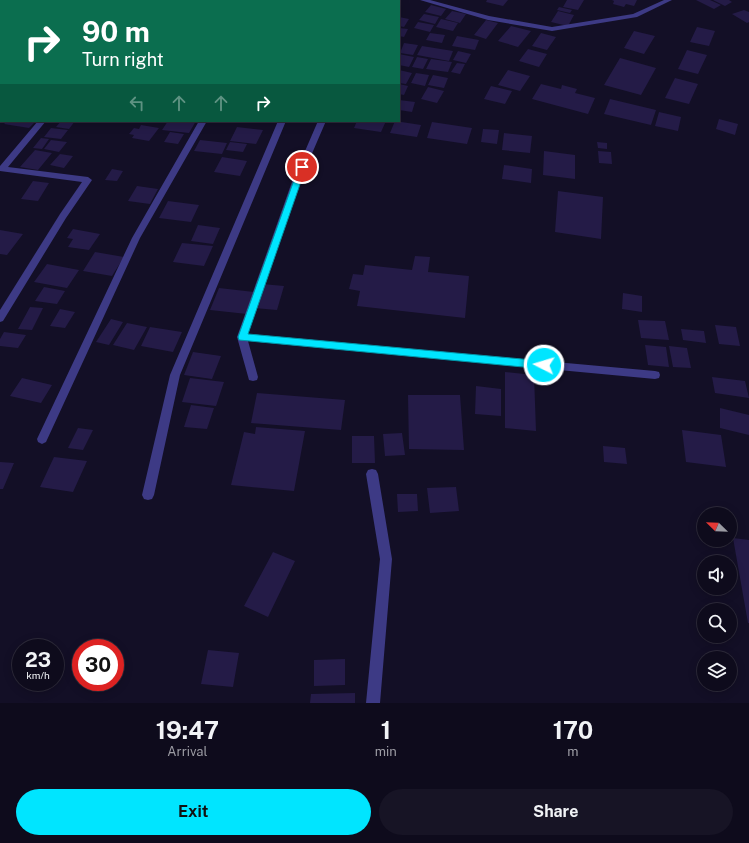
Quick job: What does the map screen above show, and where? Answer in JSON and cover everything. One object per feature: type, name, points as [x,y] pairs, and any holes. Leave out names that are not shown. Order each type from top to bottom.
[{"type":"street","points":[[423,0],[488,18],[552,29],[635,16],[669,0]]},
{"type":"street","points":[[0,318],[63,216],[88,180],[2,169],[41,122]]},
{"type":"street","points":[[42,439],[136,238],[201,122]]},
{"type":"street","points":[[148,495],[175,375],[282,122]]},
{"type":"street","points":[[253,377],[242,337],[296,179],[322,122]]},
{"type":"street","points":[[242,337],[655,375]]},
{"type":"street","points":[[372,474],[386,559],[373,703]]},
{"type":"building","points":[[487,0],[508,0],[503,6],[486,2]]},
{"type":"building","points":[[567,0],[584,0],[578,10],[563,7]]},
{"type":"building","points":[[612,0],[637,0],[634,6],[626,4],[624,7],[613,4],[614,1]]},
{"type":"building","points":[[696,0],[710,0],[721,5],[714,9]]},
{"type":"building","points":[[713,0],[729,0],[732,2],[725,6]]},
{"type":"building","points":[[431,5],[446,9],[441,16],[425,12]]},
{"type":"building","points":[[559,7],[572,10],[570,13],[557,10]]},
{"type":"building","points":[[744,10],[749,12],[749,22],[747,23],[732,14]]},
{"type":"building","points":[[452,11],[466,14],[460,23],[445,19]]},
{"type":"building","points":[[558,11],[574,15],[568,26],[551,22]]},
{"type":"building","points":[[424,14],[439,17],[435,24],[419,20]]},
{"type":"building","points":[[400,17],[409,19],[404,27],[400,26]]},
{"type":"building","points":[[441,19],[458,23],[453,31],[436,27]]},
{"type":"building","points":[[486,20],[498,23],[486,39],[474,35]]},
{"type":"building","points":[[418,22],[434,25],[430,32],[414,28]]},
{"type":"building","points":[[511,26],[531,31],[518,47],[498,41]]},
{"type":"building","points":[[697,27],[715,31],[709,46],[690,42]]},
{"type":"building","points":[[400,28],[408,29],[404,37],[400,36]]},
{"type":"building","points":[[634,31],[655,36],[644,54],[624,48]]},
{"type":"building","points":[[430,33],[445,35],[442,43],[426,40]]},
{"type":"building","points":[[541,33],[556,37],[547,50],[532,46]]},
{"type":"building","points":[[457,36],[479,40],[475,50],[452,46]]},
{"type":"building","points":[[404,43],[418,45],[413,55],[400,53]]},
{"type":"building","points":[[422,46],[453,51],[449,61],[417,55]]},
{"type":"building","points":[[528,49],[547,54],[539,67],[519,61]]},
{"type":"building","points":[[687,50],[707,55],[698,74],[678,69]]},
{"type":"building","points":[[458,51],[471,54],[466,63],[453,60]]},
{"type":"building","points":[[400,54],[414,57],[409,67],[400,65]]},
{"type":"building","points":[[417,57],[428,59],[423,69],[412,67]]},
{"type":"building","points":[[620,58],[656,68],[641,95],[604,85]]},
{"type":"building","points":[[431,59],[452,62],[448,72],[426,69]]},
{"type":"building","points":[[457,63],[465,64],[460,74],[451,72]]},
{"type":"building","points":[[400,70],[412,73],[406,84],[400,83]]},
{"type":"building","points":[[508,70],[530,76],[520,91],[498,85]]},
{"type":"building","points":[[416,73],[429,75],[425,86],[411,83]]},
{"type":"building","points":[[433,75],[448,78],[444,88],[428,85]]},
{"type":"building","points":[[675,78],[698,84],[689,104],[665,98]]},
{"type":"building","points":[[400,84],[408,86],[404,95],[400,94]]},
{"type":"building","points":[[541,84],[561,89],[562,85],[577,89],[575,93],[595,98],[588,114],[532,99]]},
{"type":"building","points":[[491,86],[512,91],[505,104],[484,99]]},
{"type":"building","points":[[428,87],[444,91],[437,103],[421,99]]},
{"type":"building","points":[[610,99],[656,110],[651,125],[604,114]]},
{"type":"building","points":[[400,100],[415,102],[412,112],[400,110]]},
{"type":"building","points":[[659,112],[681,117],[678,131],[655,126]]},
{"type":"building","points":[[719,119],[738,124],[735,135],[716,129]]},
{"type":"building","points":[[6,122],[35,122],[29,128],[4,124]]},
{"type":"building","points":[[60,122],[74,122],[69,129],[56,127]]},
{"type":"building","points":[[167,122],[195,122],[189,133],[162,130]]},
{"type":"building","points":[[357,122],[386,122],[381,132],[354,128]]},
{"type":"building","points":[[395,122],[421,125],[417,137],[390,133]]},
{"type":"building","points":[[432,122],[472,128],[467,144],[427,138]]},
{"type":"building","points":[[141,125],[159,128],[149,141],[132,138],[134,135],[129,134],[134,128],[139,129]]},
{"type":"building","points":[[237,127],[263,130],[256,144],[230,141]]},
{"type":"building","points":[[51,128],[68,130],[61,139],[44,137]]},
{"type":"building","points":[[483,129],[499,130],[497,144],[481,142]]},
{"type":"building","points":[[170,132],[184,134],[178,144],[164,142]]},
{"type":"building","points":[[504,133],[532,136],[530,153],[502,150]]},
{"type":"building","points":[[41,138],[49,139],[42,149],[33,148]]},
{"type":"building","points":[[51,140],[67,142],[59,152],[44,149]]},
{"type":"building","points":[[200,140],[227,143],[222,154],[194,151]]},
{"type":"building","points":[[230,142],[247,144],[243,152],[226,150]]},
{"type":"building","points":[[597,142],[607,143],[607,149],[598,148]]},
{"type":"building","points":[[35,150],[52,153],[38,170],[20,167]]},
{"type":"building","points":[[544,151],[575,155],[575,179],[543,175]]},
{"type":"building","points":[[598,151],[611,152],[612,164],[599,163]]},
{"type":"building","points":[[60,154],[73,156],[64,168],[50,165]]},
{"type":"building","points":[[222,157],[247,161],[240,176],[214,172]]},
{"type":"building","points":[[504,165],[532,169],[531,183],[502,179]]},
{"type":"building","points":[[112,169],[123,171],[117,181],[105,180]]},
{"type":"building","points":[[33,181],[49,183],[38,201],[21,199]]},
{"type":"building","points":[[137,186],[158,189],[150,204],[128,201]]},
{"type":"building","points":[[558,191],[603,197],[601,239],[555,232]]},
{"type":"building","points":[[168,201],[199,205],[191,222],[159,218]]},
{"type":"building","points":[[198,225],[220,228],[213,244],[191,241]]},
{"type":"building","points":[[73,229],[100,234],[89,250],[68,247],[73,239],[67,238]]},
{"type":"building","points":[[0,230],[23,234],[7,255],[0,254]]},
{"type":"building","points":[[182,243],[213,246],[204,266],[173,262]]},
{"type":"building","points":[[95,252],[124,257],[112,276],[83,271]]},
{"type":"building","points":[[415,256],[430,257],[428,272],[469,276],[465,318],[357,306],[360,291],[349,289],[353,274],[363,275],[365,265],[412,270]]},
{"type":"building","points":[[47,264],[79,270],[67,288],[34,282]]},
{"type":"building","points":[[262,284],[284,286],[277,310],[254,308]]},
{"type":"building","points":[[44,287],[65,291],[57,304],[35,301]]},
{"type":"building","points":[[219,288],[254,292],[247,314],[210,310]]},
{"type":"building","points":[[623,293],[642,296],[642,312],[622,309]]},
{"type":"building","points":[[30,307],[43,308],[32,330],[18,329]]},
{"type":"building","points":[[60,309],[75,312],[65,328],[50,326]]},
{"type":"building","points":[[111,319],[123,322],[109,345],[96,342]]},
{"type":"building","points":[[638,320],[665,321],[669,340],[641,338]]},
{"type":"building","points":[[127,323],[147,327],[134,350],[113,345]]},
{"type":"building","points":[[715,325],[736,327],[740,346],[719,344]]},
{"type":"building","points":[[150,327],[182,332],[173,352],[141,346]]},
{"type":"building","points":[[681,329],[704,331],[706,343],[683,340]]},
{"type":"building","points":[[4,332],[26,335],[18,348],[0,346],[0,339]]},
{"type":"building","points":[[645,345],[666,347],[669,367],[648,365]]},
{"type":"building","points":[[669,346],[687,348],[691,368],[673,367]]},
{"type":"building","points":[[193,352],[221,356],[212,379],[184,375]]},
{"type":"building","points":[[505,372],[534,375],[536,431],[505,428]]},
{"type":"building","points":[[712,377],[745,381],[749,398],[715,393]]},
{"type":"building","points":[[22,378],[52,385],[41,403],[10,396]]},
{"type":"building","points":[[190,378],[224,382],[216,406],[182,402]]},
{"type":"building","points":[[476,386],[501,389],[501,416],[475,414]]},
{"type":"building","points":[[257,393],[345,400],[341,430],[251,423]]},
{"type":"building","points":[[408,395],[460,395],[464,450],[409,449]]},
{"type":"building","points":[[191,405],[214,408],[207,429],[184,427]]},
{"type":"building","points":[[720,408],[749,415],[749,435],[720,428]]},
{"type":"building","points":[[256,427],[305,431],[294,491],[231,485],[244,432],[255,434]]},
{"type":"building","points":[[78,428],[93,430],[83,450],[68,448]]},
{"type":"building","points":[[682,430],[721,435],[726,467],[686,462]]},
{"type":"building","points":[[402,433],[405,455],[385,456],[383,434]]},
{"type":"building","points":[[352,436],[374,436],[375,463],[352,463]]},
{"type":"building","points":[[603,446],[625,448],[627,464],[604,462]]},
{"type":"building","points":[[54,457],[87,461],[73,492],[40,487]]},
{"type":"building","points":[[0,462],[14,463],[3,489],[0,489]]},
{"type":"building","points":[[456,487],[459,511],[430,513],[427,488]]},
{"type":"building","points":[[397,494],[417,494],[418,511],[398,512]]},
{"type":"building","points":[[737,538],[749,540],[749,623],[737,555],[735,547],[737,547]]},
{"type":"building","points":[[273,552],[295,561],[268,617],[244,606]]},
{"type":"building","points":[[208,650],[239,653],[233,687],[201,684]]},
{"type":"building","points":[[345,659],[345,685],[314,686],[314,660]]},
{"type":"building","points":[[355,693],[355,703],[310,703],[311,694]]},
{"type":"route","points":[[302,167],[296,179],[242,337],[544,365]]}]
